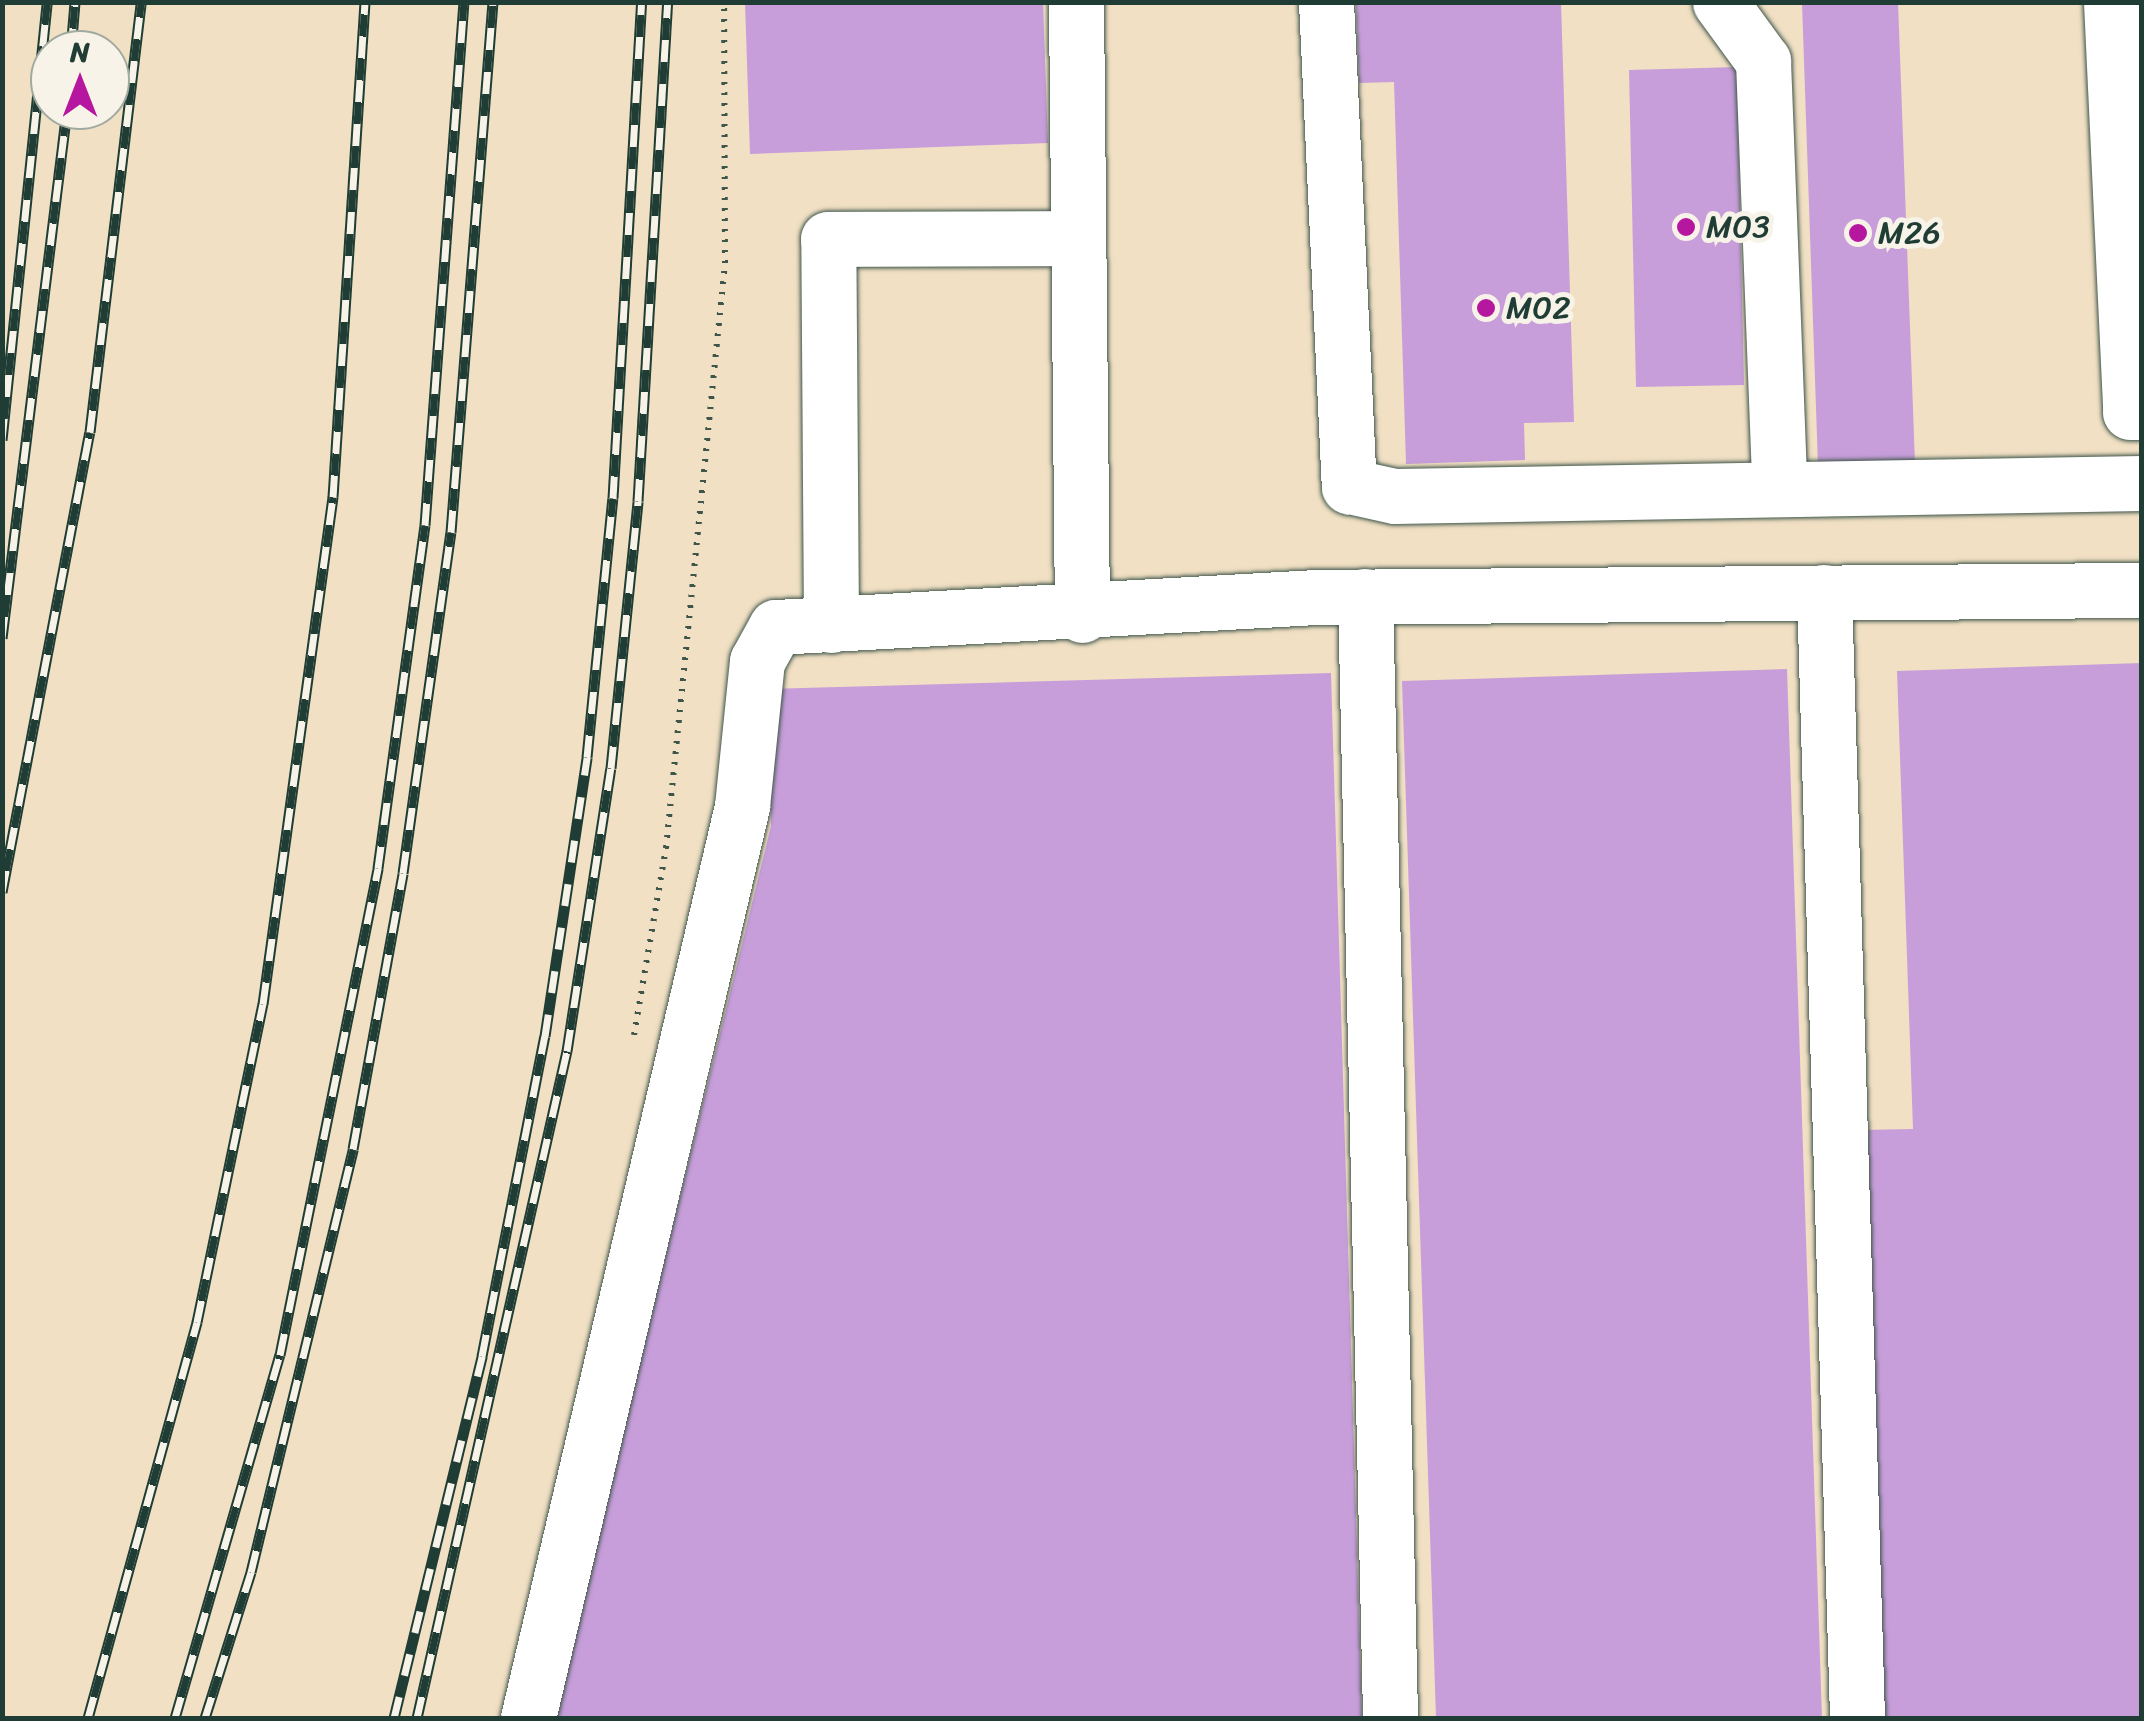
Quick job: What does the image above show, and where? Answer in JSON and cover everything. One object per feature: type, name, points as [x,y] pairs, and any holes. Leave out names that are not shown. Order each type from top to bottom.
[{"type":"lane","points":[[1076,2],[1082,615]]},
{"type":"lane","points":[[1326,2],[1350,486],[1395,496],[1779,486],[2142,484]]},
{"type":"lane","points":[[1720,2],[1763,62],[1779,486]]},
{"type":"lane","points":[[2111,2],[2130,412],[2142,412]]},
{"type":"lane","points":[[832,625],[828,239],[1078,238]]},
{"type":"lane","points":[[528,1718],[742,806],[756,661],[776,627],[1082,615],[1365,596],[2142,590]]},
{"type":"lane","points":[[1824,592],[1857,1718]]},
{"type":"lane","points":[[1365,596],[1390,1718]]},
{"type":"path","points":[[634,1042],[669,829],[725,263],[724,2]]},
{"type":"building","points":[[745,2],[1043,2],[1048,143],[750,154]]},
{"type":"building","name":"M02","points":[[1356,2],[1561,2],[1574,422],[1524,423],[1525,460],[1406,464],[1394,82],[1359,83]]},
{"type":"building","name":"M26","points":[[1898,2],[1915,463],[1818,466],[1802,3]]},
{"type":"building","name":"M03","points":[[1737,67],[1744,385],[1636,387],[1629,70]]},
{"type":"building","points":[[2142,663],[2142,1718],[1881,1718],[1862,1130],[1913,1129],[1897,671]]},
{"type":"building","points":[[1787,669],[1822,1718],[1436,1718],[1402,681]]},
{"type":"building","points":[[1331,673],[1362,1718],[552,1718],[771,826],[767,689]]},
{"type":"railway","points":[[2,440],[47,2]]},
{"type":"railway","points":[[73,30],[75,2]]},
{"type":"railway","points":[[2,892],[90,432],[141,2]]},
{"type":"railway","points":[[88,1718],[197,1322],[263,1004],[333,497],[365,2]]},
{"type":"railway","points":[[175,1718],[280,1355],[378,868],[425,525],[464,2]]},
{"type":"railway","points":[[205,1718],[251,1572],[353,1149],[403,873],[451,532],[493,2]]},
{"type":"railway","points":[[394,1718],[482,1356],[545,1036],[587,757],[613,498],[642,2]]},
{"type":"railway","points":[[417,1718],[567,1051],[611,768],[638,501],[668,2]]},
{"type":"railway","points":[[2,638],[65,130]]},
{"type":"place","name":"M03","points":[[1686,227]]},
{"type":"place","name":"M26","points":[[1858,233]]},
{"type":"place","name":"M02","points":[[1486,308]]}]
